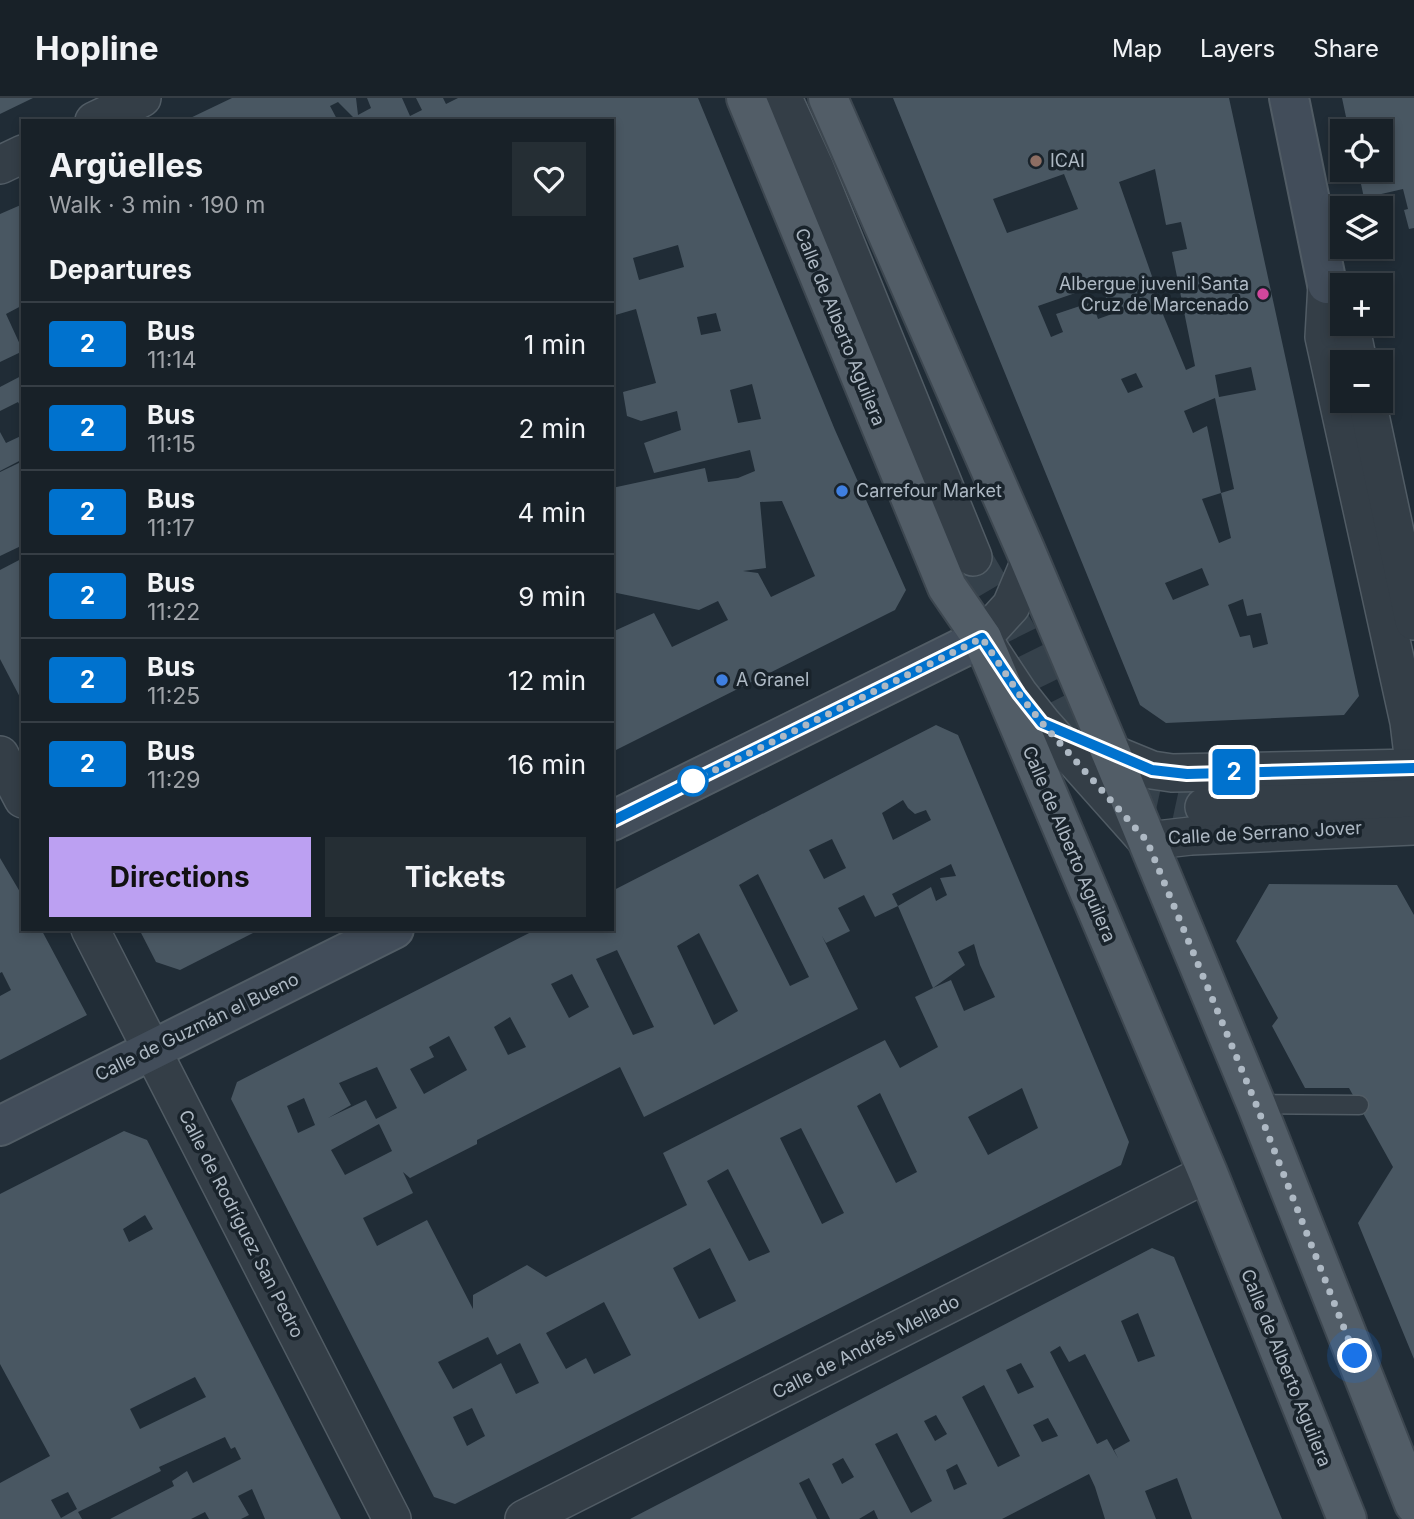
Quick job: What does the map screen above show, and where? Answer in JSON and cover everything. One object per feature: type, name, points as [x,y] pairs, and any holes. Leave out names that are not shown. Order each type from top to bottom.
[{"type":"main road","name":"Calle de Alberto Aguilera","points":[[746,98],[947,587],[982,638],[1208,1173],[1348,1519]]},
{"type":"main road","points":[[828,98],[1111,754],[1256,1104],[1414,1504]]},
{"type":"street","points":[[98,119],[141,98],[149,119]]},
{"type":"street","name":"Calle de Alberto Aguilera","points":[[783,98],[815,168],[973,556]]},
{"type":"street","points":[[1289,98],[1330,276]]},
{"type":"street","points":[[0,165],[21,155]]},
{"type":"street","points":[[1330,316],[1324,337],[1409,722],[1414,765]]},
{"type":"street","points":[[1370,413],[1414,621]]},
{"type":"street","points":[[614,820],[982,638],[1011,606],[1030,561]]},
{"type":"street","name":"Calle de Serrano Jover","points":[[982,638],[1042,723],[1147,841],[1191,836],[1414,826]]},
{"type":"street","name":"Calle de Serrano Jover","points":[[1042,723],[1152,770],[1172,773],[1414,765]]},
{"type":"street","points":[[2,763],[21,796]]},
{"type":"street","name":"Calle de Serrano Jover","points":[[1204,807],[1414,797]]},
{"type":"street","name":"Calle de Rodríguez San Pedro","points":[[91,931],[392,1519]]},
{"type":"street","name":"Calle de Guzmán el Bueno","points":[[0,1126],[390,931]]},
{"type":"street","name":"Calle de Andrés Mellado","points":[[524,1519],[1208,1173]]},
{"type":"lane","points":[[1256,1104],[1359,1105]]},
{"type":"building","points":[[0,98],[33,98],[0,114]]},
{"type":"building","points":[[232,98],[356,98],[358,115],[371,108],[367,98],[402,98],[410,116],[422,110],[416,98],[443,98],[446,104],[458,98],[698,98],[835,430],[906,590],[895,610],[614,751],[614,631],[654,613],[672,647],[728,620],[718,601],[699,610],[614,592],[614,488],[705,468],[708,482],[738,478],[755,471],[750,450],[654,473],[644,443],[681,430],[677,411],[641,421],[627,416],[623,392],[656,383],[636,309],[614,315],[614,119],[349,119],[353,117],[338,102],[330,106],[337,119],[188,119]],"holes":[[[678,245],[684,267],[639,280],[633,258]],[[716,313],[721,331],[701,335],[697,317]],[[752,384],[761,419],[738,423],[730,390]],[[782,501],[815,576],[771,597],[758,573],[743,571],[766,568],[760,502]]]},
{"type":"building","points":[[893,98],[1229,98],[1359,696],[1344,715],[1166,723],[1140,705]],"holes":[[[1155,169],[1166,225],[1181,222],[1187,249],[1172,252],[1195,366],[1186,370],[1150,283],[1154,282],[1119,182]],[[1064,174],[1078,209],[1007,233],[993,199]],[[1101,284],[1112,314],[1098,319],[1092,302],[1056,314],[1063,332],[1051,337],[1038,306]],[[1251,367],[1256,390],[1219,397],[1215,375]],[[1136,373],[1143,387],[1128,393],[1121,379]],[[1215,398],[1234,489],[1221,493],[1207,426],[1193,433],[1184,411]],[[1221,493],[1231,538],[1219,543],[1202,499]],[[1202,568],[1209,585],[1173,600],[1165,583]],[[1243,599],[1247,616],[1261,613],[1268,644],[1253,648],[1250,635],[1240,637],[1228,605]]]},
{"type":"building","points":[[1342,98],[1414,98],[1414,228],[1409,229],[1404,210],[1408,209],[1403,189],[1364,196],[1361,182],[1393,182],[1393,119],[1346,119]]},
{"type":"building","points":[[21,205],[21,306],[6,314],[21,352],[0,362],[0,214]]},
{"type":"building","points":[[21,376],[21,407],[18,402],[0,411],[0,387]]},
{"type":"building","points":[[0,432],[6,443],[21,436],[21,460],[0,471]]},
{"type":"building","points":[[21,462],[21,546],[0,556],[0,472]]},
{"type":"building","points":[[21,559],[21,699],[0,659],[0,570]]},
{"type":"building","points":[[936,725],[958,735],[1129,1142],[1121,1165],[455,1504],[434,1497],[231,1099],[237,1082],[533,931],[614,931],[614,890]],"holes":[[[903,800],[915,814],[926,810],[931,820],[893,840],[882,813]],[[832,839],[846,868],[824,879],[809,850]],[[951,864],[956,876],[940,878],[947,895],[936,901],[931,887],[898,906],[892,894]],[[758,874],[809,977],[790,986],[739,885]],[[864,895],[875,917],[898,906],[933,988],[915,997],[938,1047],[900,1068],[885,1040],[663,1153],[687,1205],[546,1277],[527,1265],[473,1295],[473,1309],[427,1220],[377,1246],[363,1218],[413,1193],[403,1172],[410,1178],[477,1144],[477,1140],[620,1067],[644,1117],[858,1009],[822,936],[826,943],[850,931],[838,908]],[[699,933],[738,1011],[714,1025],[677,946]],[[974,944],[980,965],[995,997],[964,1011],[951,980],[933,988],[965,965],[958,952]],[[617,950],[654,1027],[633,1035],[596,959]],[[572,974],[589,1007],[569,1018],[551,984]],[[510,1017],[526,1047],[508,1055],[494,1027]],[[449,1036],[467,1070],[424,1094],[410,1069],[434,1057],[429,1047]],[[377,1067],[397,1108],[376,1119],[366,1100],[328,1118],[351,1105],[339,1083]],[[1022,1088],[1038,1128],[988,1155],[968,1117]],[[880,1093],[917,1172],[896,1183],[857,1106]],[[304,1098],[315,1125],[298,1133],[287,1106]],[[379,1124],[392,1151],[345,1175],[331,1150]],[[801,1128],[844,1213],[822,1224],[780,1138]],[[728,1169],[770,1252],[749,1261],[707,1181]],[[710,1248],[736,1301],[699,1319],[673,1268]],[[604,1302],[631,1355],[594,1374],[586,1358],[566,1369],[546,1333]],[[488,1337],[497,1355],[520,1343],[539,1383],[516,1394],[501,1363],[453,1389],[438,1362]],[[472,1408],[485,1436],[467,1446],[453,1417]]]},
{"type":"building","points":[[0,858],[21,894],[21,931],[42,931],[87,1015],[0,1060],[0,996],[11,990],[2,972],[0,973]]},
{"type":"building","points":[[1269,884],[1397,885],[1414,915],[1414,1359],[1358,1223],[1393,1167],[1349,1088],[1305,1088],[1272,1026],[1278,1018],[1236,941]]},
{"type":"building","points":[[140,931],[257,931],[180,970],[156,962]]},
{"type":"building","points":[[124,1131],[147,1140],[341,1519],[265,1519],[252,1489],[238,1496],[249,1515],[241,1519],[209,1519],[205,1512],[191,1519],[110,1519],[174,1486],[172,1481],[187,1471],[193,1483],[241,1459],[235,1447],[231,1449],[225,1437],[159,1467],[161,1471],[78,1512],[82,1519],[0,1519],[0,1483],[50,1456],[0,1364],[0,1194]],"holes":[[[145,1215],[153,1229],[129,1242],[123,1229]],[[195,1377],[206,1397],[140,1429],[130,1409]],[[68,1492],[77,1509],[61,1518],[51,1500]]]},
{"type":"building","points":[[1152,1248],[1174,1257],[1282,1519],[1192,1519],[1177,1478],[1145,1491],[1156,1519],[1105,1519],[1089,1474],[1002,1519],[878,1519],[874,1510],[859,1519],[830,1519],[809,1478],[799,1483],[817,1519],[630,1519]],"holes":[[[1138,1313],[1155,1356],[1138,1362],[1121,1321]],[[1060,1346],[1069,1362],[1085,1354],[1130,1441],[1114,1450],[1118,1458],[1107,1439],[1097,1444],[1050,1352]],[[1021,1363],[1034,1387],[1018,1394],[1006,1370]],[[984,1385],[1020,1456],[998,1467],[962,1397]],[[936,1415],[947,1434],[935,1441],[924,1421]],[[1048,1418],[1058,1436],[1042,1442],[1033,1425]],[[897,1433],[932,1501],[911,1513],[875,1444]],[[843,1458],[854,1477],[842,1484],[832,1464]],[[957,1464],[967,1484],[954,1490],[946,1470]]]},
{"type":"tunnel","points":[[973,557],[1017,632],[1059,717],[1093,758],[1153,796],[1204,807]]},
{"type":"bus line","name":"2","points":[[614,820],[982,638],[1042,723],[1152,770],[1187,774],[1414,768]]},
{"type":"place","name":"ICAI","points":[[1036,161]]},
{"type":"place","name":"Albergue juvenil Santa Cruz de Marcenado","points":[[1263,294]]},
{"type":"place","name":"Carrefour Market","points":[[842,491]]},
{"type":"place","name":"A Granel","points":[[722,680]]},
{"type":"route","points":[[693,781],[982,638],[1042,723],[1147,841],[1256,1104],[1355,1356]]}]
